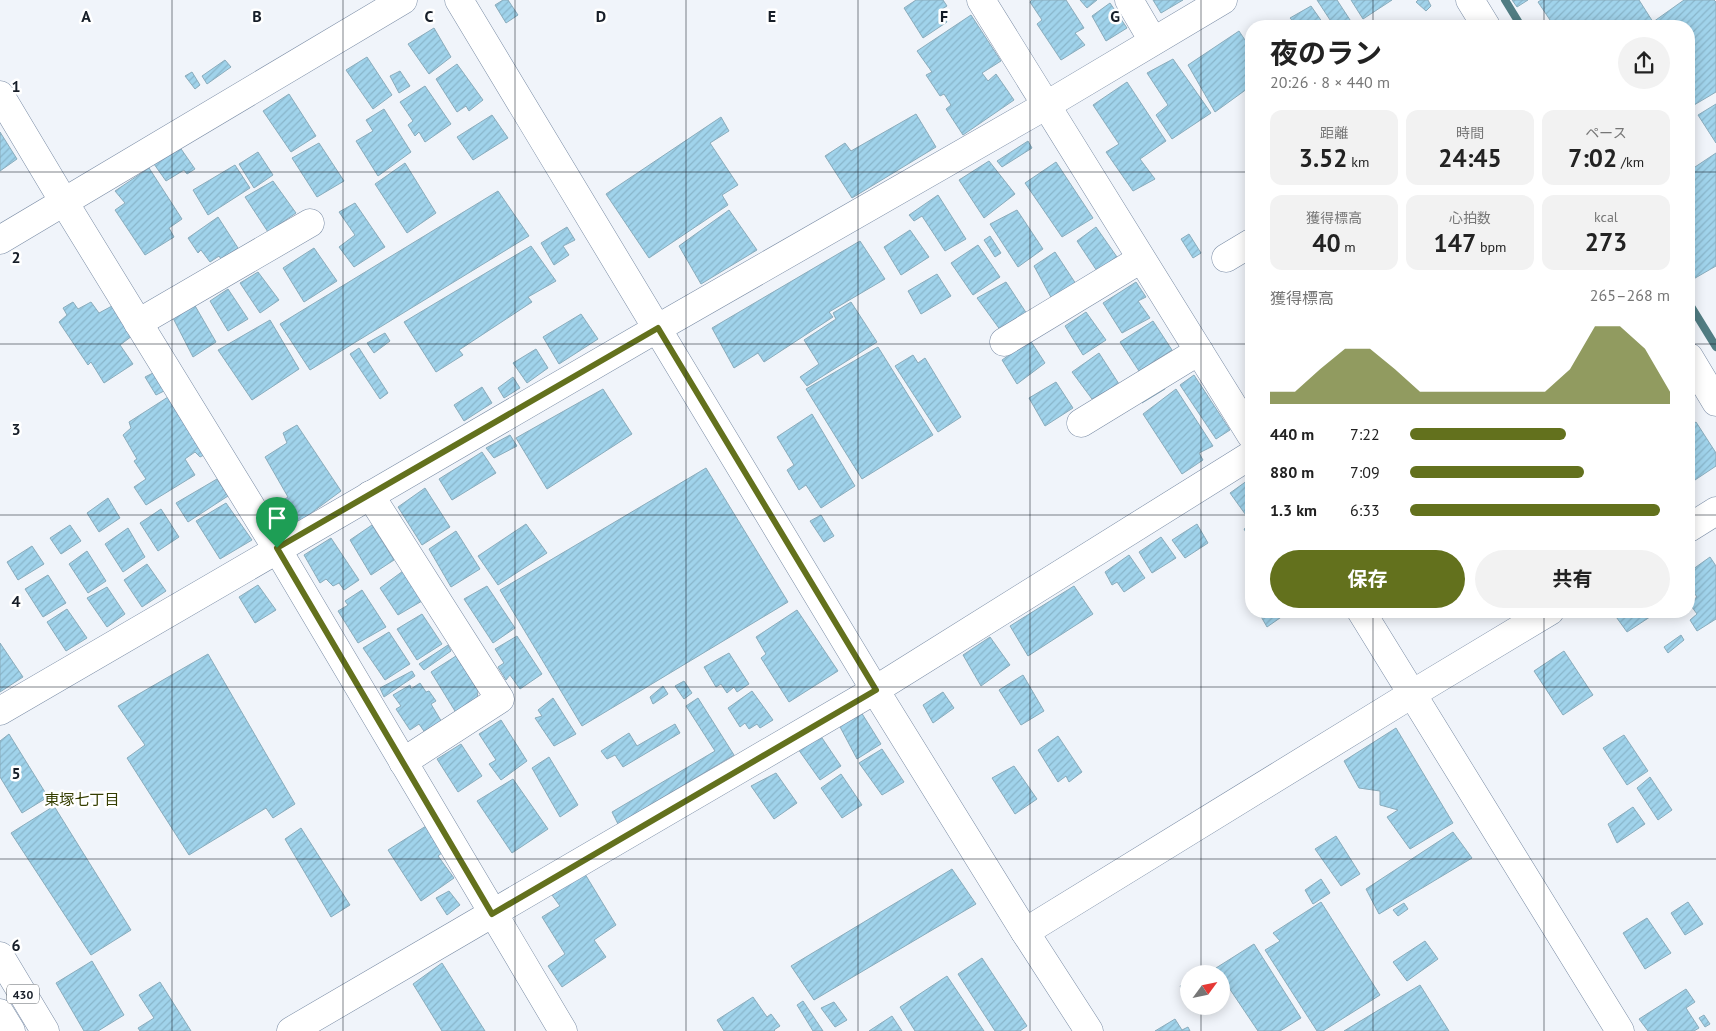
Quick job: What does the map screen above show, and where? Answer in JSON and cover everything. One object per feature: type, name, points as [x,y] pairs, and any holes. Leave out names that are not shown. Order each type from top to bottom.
[{"type":"main road","points":[[0,240],[403,0]]},
{"type":"main road","points":[[459,0],[876,690],[1025,932],[1089,1031]]},
{"type":"main road","points":[[980,0],[1245,424]]},
{"type":"main road","points":[[1129,0],[1153,41]]},
{"type":"main road","points":[[0,711],[277,548],[1045,106],[1223,0]]},
{"type":"main road","points":[[1470,0],[1482,20]]},
{"type":"main road","points":[[0,95],[277,548],[563,1031]]},
{"type":"main road","points":[[138,323],[310,223]]},
{"type":"main road","points":[[1226,258],[1245,247]]},
{"type":"main road","points":[[1004,342],[1141,259]]},
{"type":"main road","points":[[1081,423],[1199,351]]},
{"type":"main road","points":[[1695,367],[1716,402]]},
{"type":"main road","points":[[291,1031],[876,690],[1245,459]]},
{"type":"main road","points":[[370,495],[500,698],[403,762]]},
{"type":"main road","points":[[1695,524],[1716,512]]},
{"type":"main road","points":[[1365,618],[1620,1031]]},
{"type":"main road","points":[[1025,932],[1538,618]]},
{"type":"main road","name":"430","points":[[0,956],[45,1031]]},
{"type":"main road","name":"430","points":[[0,1013],[11,1031]]},
{"type":"building","points":[[503,0],[508,0],[518,15],[506,23],[495,5]]},
{"type":"building","points":[[916,0],[943,0],[947,6],[939,11],[947,22],[923,38],[904,8]]},
{"type":"building","points":[[1032,0],[1066,0],[1084,28],[1075,33],[1085,45],[1061,60],[1037,24],[1042,20],[1030,2]]},
{"type":"building","points":[[1080,0],[1097,0],[1087,8]]},
{"type":"building","points":[[1153,0],[1183,0],[1161,13]]},
{"type":"building","points":[[1317,0],[1337,0],[1350,20],[1330,20]]},
{"type":"building","points":[[1351,0],[1392,0],[1363,19]]},
{"type":"building","points":[[1418,0],[1428,0],[1431,6],[1426,11],[1416,2]]},
{"type":"building","points":[[1512,0],[1528,0],[1517,7]]},
{"type":"building","points":[[1541,0],[1639,0],[1652,20],[1550,20],[1538,2]]},
{"type":"building","points":[[1684,0],[1714,0],[1716,2],[1716,92],[1695,104],[1695,20],[1656,20]]},
{"type":"building","points":[[1110,3],[1127,28],[1106,41],[1092,16]]},
{"type":"building","points":[[1311,6],[1321,20],[1292,20],[1290,18]]},
{"type":"building","points":[[971,15],[1001,61],[982,73],[988,81],[996,74],[1014,100],[963,135],[946,109],[951,105],[944,94],[940,96],[926,75],[932,72],[917,51]]},
{"type":"building","points":[[434,28],[451,57],[429,74],[408,44]]},
{"type":"building","points":[[1239,31],[1245,40],[1245,90],[1215,112],[1188,65]]},
{"type":"building","points":[[367,57],[392,95],[373,109],[346,70]]},
{"type":"building","points":[[1173,59],[1211,113],[1172,139],[1156,115],[1168,105],[1147,73]]},
{"type":"building","points":[[225,60],[231,67],[207,84],[202,76]]},
{"type":"building","points":[[457,64],[483,100],[469,111],[466,106],[457,112],[436,79]]},
{"type":"building","points":[[400,71],[410,86],[399,93],[390,76]]},
{"type":"building","points":[[192,72],[200,85],[195,89],[185,76]]},
{"type":"building","points":[[1127,82],[1166,141],[1140,159],[1155,179],[1133,191],[1106,152],[1119,144],[1093,105]]},
{"type":"building","points":[[425,86],[451,124],[425,142],[419,132],[415,136],[408,125],[413,121],[400,102]]},
{"type":"building","points":[[289,94],[316,136],[291,152],[263,111]]},
{"type":"building","points":[[1716,104],[1716,143],[1698,115]]},
{"type":"building","points":[[384,109],[411,152],[378,176],[356,141],[373,131],[366,120]]},
{"type":"building","points":[[916,114],[936,147],[852,198],[825,156],[845,143],[851,151]]},
{"type":"building","points":[[492,115],[508,138],[473,160],[457,137]]},
{"type":"building","points":[[721,117],[729,131],[710,143],[738,185],[722,195],[728,205],[649,258],[606,194]]},
{"type":"building","points":[[0,132],[17,159],[0,171]]},
{"type":"building","points":[[1028,141],[1032,148],[1002,167],[997,161]]},
{"type":"building","points":[[319,143],[344,181],[317,197],[292,158]]},
{"type":"building","points":[[179,146],[195,169],[187,174],[184,170],[166,181],[154,164]]},
{"type":"building","points":[[258,152],[273,175],[254,188],[239,164]]},
{"type":"building","points":[[1716,153],[1716,266],[1695,278],[1695,167]]},
{"type":"building","points":[[989,161],[1015,194],[984,218],[959,180]]},
{"type":"building","points":[[1056,162],[1093,218],[1062,237],[1025,183]]},
{"type":"building","points":[[405,163],[436,213],[407,233],[375,184]]},
{"type":"building","points":[[235,165],[250,188],[208,215],[193,190]]},
{"type":"building","points":[[149,168],[182,219],[169,228],[174,237],[145,255],[115,210],[125,203],[115,191]]},
{"type":"building","points":[[273,181],[296,213],[268,232],[245,197]]},
{"type":"building","points":[[498,191],[529,236],[310,370],[280,324]]},
{"type":"building","points":[[938,195],[966,239],[945,251],[922,216],[914,221],[909,215]]},
{"type":"building","points":[[355,203],[385,247],[354,267],[339,247],[355,235],[339,212]]},
{"type":"building","points":[[729,210],[757,250],[701,284],[679,246]]},
{"type":"building","points":[[1017,210],[1043,249],[1018,267],[990,224]]},
{"type":"building","points":[[218,217],[238,248],[221,259],[219,256],[210,262],[201,250],[198,253],[188,238]]},
{"type":"building","points":[[567,227],[575,240],[563,246],[569,255],[554,265],[541,243]]},
{"type":"building","points":[[1096,227],[1117,257],[1097,271],[1077,241]]},
{"type":"building","points":[[910,230],[929,257],[901,275],[884,247]]},
{"type":"building","points":[[1189,234],[1201,253],[1193,258],[1181,239]]},
{"type":"building","points":[[990,236],[1001,253],[995,257],[984,240]]},
{"type":"building","points":[[860,241],[885,279],[829,312],[833,317],[764,362],[758,353],[734,368],[712,328]]},
{"type":"building","points":[[978,245],[1000,277],[973,295],[951,263]]},
{"type":"building","points":[[531,246],[556,281],[528,297],[532,302],[459,350],[463,355],[436,372],[404,322]]},
{"type":"building","points":[[314,248],[337,281],[304,302],[283,268]]},
{"type":"building","points":[[1055,252],[1076,284],[1052,299],[1034,266]]},
{"type":"building","points":[[258,272],[279,300],[260,313],[240,283]]},
{"type":"building","points":[[937,274],[951,296],[921,314],[908,291]]},
{"type":"building","points":[[1006,282],[1027,314],[1001,331],[977,298]]},
{"type":"building","points":[[1136,282],[1146,297],[1138,301],[1150,318],[1122,333],[1103,303]]},
{"type":"building","points":[[228,289],[248,319],[228,331],[210,301]]},
{"type":"building","points":[[73,302],[78,309],[91,302],[99,313],[112,306],[132,336],[120,345],[133,364],[104,383],[91,362],[88,365],[59,322],[67,315],[63,308]]},
{"type":"building","points":[[851,302],[877,342],[807,386],[800,377],[819,364],[804,340],[836,319],[833,313]]},
{"type":"building","points":[[194,304],[216,342],[193,357],[173,318]]},
{"type":"building","points":[[1086,312],[1106,340],[1083,355],[1065,326]]},
{"type":"building","points":[[581,314],[598,339],[559,364],[543,337]]},
{"type":"building","points":[[270,320],[299,369],[252,400],[218,350]]},
{"type":"building","points":[[1153,321],[1172,350],[1139,371],[1120,342]]},
{"type":"building","points":[[385,333],[390,341],[374,353],[367,343]]},
{"type":"building","points":[[1030,340],[1045,363],[1017,384],[1002,360]]},
{"type":"building","points":[[878,347],[933,435],[862,479],[806,389]]},
{"type":"building","points":[[359,348],[388,393],[380,399],[350,354]]},
{"type":"building","points":[[536,349],[548,368],[527,383],[513,363]]},
{"type":"building","points":[[1099,353],[1119,384],[1092,399],[1072,372]]},
{"type":"building","points":[[913,355],[918,363],[925,358],[961,417],[938,432],[895,366]]},
{"type":"building","points":[[153,373],[164,391],[156,395],[145,377]]},
{"type":"building","points":[[1194,375],[1230,430],[1216,439],[1180,385]]},
{"type":"building","points":[[513,377],[520,388],[504,398],[498,388]]},
{"type":"building","points":[[1056,382],[1073,408],[1045,426],[1029,398]]},
{"type":"building","points":[[1163,383],[1165,389],[1142,403],[1139,399]]},
{"type":"building","points":[[482,387],[492,403],[464,421],[454,405]]},
{"type":"building","points":[[603,389],[632,434],[547,489],[516,438]]},
{"type":"building","points":[[1176,389],[1213,446],[1199,453],[1203,460],[1182,474],[1143,414]]},
{"type":"building","points":[[168,397],[204,455],[200,457],[195,452],[185,459],[195,475],[146,505],[134,487],[146,479],[134,461],[137,459],[123,435],[131,428],[129,422]]},
{"type":"building","points":[[812,414],[855,486],[821,508],[806,485],[799,490],[787,470],[794,465],[777,437]]},
{"type":"building","points":[[1695,423],[1716,453],[1716,466],[1695,480]]},
{"type":"building","points":[[297,425],[341,491],[299,522],[282,501],[288,497],[265,457],[287,443],[283,433]]},
{"type":"building","points":[[510,435],[517,446],[494,458],[486,448]]},
{"type":"building","points":[[482,452],[496,473],[452,500],[439,479]]},
{"type":"building","points":[[706,468],[788,602],[582,726],[500,590]]},
{"type":"building","points":[[217,479],[228,496],[188,522],[176,503]]},
{"type":"building","points":[[1245,482],[1245,514],[1230,493]]},
{"type":"building","points":[[425,488],[450,527],[422,545],[398,507]]},
{"type":"building","points":[[108,498],[120,518],[99,532],[87,513]]},
{"type":"building","points":[[226,503],[252,540],[220,559],[196,521]]},
{"type":"building","points":[[161,509],[179,537],[158,551],[140,523]]},
{"type":"building","points":[[821,515],[834,536],[824,542],[810,521]]},
{"type":"building","points":[[526,524],[547,553],[498,585],[478,556]]},
{"type":"building","points":[[1197,524],[1208,543],[1185,558],[1172,540]]},
{"type":"building","points":[[70,525],[81,541],[61,554],[50,538]]},
{"type":"building","points":[[372,525],[394,560],[371,575],[350,540]]},
{"type":"building","points":[[128,528],[145,557],[123,572],[105,544]]},
{"type":"building","points":[[456,531],[480,569],[451,587],[429,549]]},
{"type":"building","points":[[1161,537],[1176,558],[1152,573],[1139,552]]},
{"type":"building","points":[[331,538],[359,580],[344,590],[339,583],[333,586],[326,579],[320,583],[304,555]]},
{"type":"building","points":[[32,546],[44,564],[18,580],[7,562]]},
{"type":"building","points":[[87,551],[106,581],[88,593],[69,564]]},
{"type":"building","points":[[1129,555],[1145,578],[1124,592],[1117,582],[1112,585],[1105,572]]},
{"type":"building","points":[[1710,557],[1716,566],[1716,619],[1697,631],[1690,620],[1695,618],[1697,614],[1695,611],[1695,598],[1697,597],[1695,594],[1695,568]]},
{"type":"building","points":[[147,564],[166,591],[142,607],[124,580]]},
{"type":"building","points":[[403,571],[422,601],[398,615],[380,588]]},
{"type":"building","points":[[48,575],[66,603],[43,617],[25,589]]},
{"type":"building","points":[[258,585],[276,610],[255,623],[239,597]]},
{"type":"building","points":[[487,586],[515,628],[493,643],[464,599]]},
{"type":"building","points":[[1074,586],[1093,614],[1028,656],[1010,626]]},
{"type":"building","points":[[107,587],[125,614],[107,627],[87,598]]},
{"type":"building","points":[[362,590],[386,627],[358,643],[338,611],[348,605],[345,601]]},
{"type":"building","points":[[67,609],[87,638],[66,651],[47,622]]},
{"type":"building","points":[[797,610],[838,671],[789,702],[761,658],[766,654],[756,637]]},
{"type":"building","points":[[422,614],[442,644],[417,660],[397,629]]},
{"type":"building","points":[[1262,618],[1280,618],[1267,627]]},
{"type":"building","points":[[1617,618],[1648,618],[1627,632]]},
{"type":"building","points":[[389,632],[410,664],[385,680],[363,648]]},
{"type":"building","points":[[1681,635],[1684,640],[1668,653],[1664,647]]},
{"type":"building","points":[[517,636],[542,674],[520,689],[510,675],[506,680],[498,667],[504,663],[495,649]]},
{"type":"building","points":[[990,637],[1010,665],[981,686],[963,655]]},
{"type":"building","points":[[0,643],[23,677],[0,692]]},
{"type":"building","points":[[448,645],[451,651],[424,670],[419,664]]},
{"type":"building","points":[[1564,651],[1593,695],[1563,715],[1534,671]]},
{"type":"building","points":[[729,653],[749,684],[737,692],[734,687],[727,693],[721,684],[716,687],[704,667]]},
{"type":"building","points":[[208,654],[295,804],[273,818],[266,808],[189,855],[127,758],[145,745],[118,706]]},
{"type":"building","points":[[456,656],[478,691],[476,705],[458,716],[431,672]]},
{"type":"building","points":[[412,671],[415,676],[384,697],[380,688]]},
{"type":"building","points":[[1023,675],[1044,711],[1021,725],[999,690]]},
{"type":"building","points":[[684,681],[692,693],[684,699],[675,686]]},
{"type":"building","points":[[420,683],[436,701],[431,704],[443,724],[426,734],[419,724],[410,730],[396,709],[401,706],[393,695],[410,685],[411,689]]},
{"type":"building","points":[[663,686],[668,694],[653,704],[650,697]]},
{"type":"building","points":[[752,691],[773,720],[760,728],[757,724],[749,729],[745,723],[740,727],[728,708]]},
{"type":"building","points":[[943,692],[954,708],[933,723],[923,705]]},
{"type":"building","points":[[553,698],[576,734],[554,746],[535,718],[542,716],[538,710]]},
{"type":"building","points":[[698,698],[734,755],[618,824],[612,812],[715,751],[686,706]]},
{"type":"building","points":[[861,712],[881,744],[857,759],[839,725]]},
{"type":"building","points":[[501,720],[527,761],[501,780],[489,764],[496,760],[479,734]]},
{"type":"building","points":[[675,724],[680,733],[623,767],[615,755],[607,759],[601,751],[629,733],[637,746]]},
{"type":"building","points":[[1396,728],[1453,823],[1410,849],[1387,817],[1398,810],[1380,805],[1380,791],[1359,788],[1344,761]]},
{"type":"building","points":[[9,734],[48,797],[22,813],[0,777],[0,741]]},
{"type":"building","points":[[820,735],[841,766],[820,780],[798,749]]},
{"type":"building","points":[[1624,735],[1648,771],[1627,785],[1603,748]]},
{"type":"building","points":[[1058,736],[1082,772],[1069,782],[1066,776],[1058,782],[1038,750]]},
{"type":"building","points":[[461,744],[482,776],[458,792],[437,759]]},
{"type":"building","points":[[882,749],[904,782],[882,795],[859,763]]},
{"type":"building","points":[[549,757],[578,805],[560,817],[532,768]]},
{"type":"building","points":[[1014,766],[1037,799],[1015,814],[992,778]]},
{"type":"building","points":[[776,773],[797,803],[774,819],[751,786]]},
{"type":"building","points":[[841,774],[862,805],[842,818],[821,788]]},
{"type":"building","points":[[1650,777],[1672,810],[1658,820],[1637,788]]},
{"type":"building","points":[[513,779],[548,829],[512,853],[477,801]]},
{"type":"building","points":[[54,806],[131,930],[91,955],[11,833]]},
{"type":"building","points":[[1633,807],[1645,824],[1617,843],[1608,824]]},
{"type":"building","points":[[426,826],[443,852],[438,856],[454,878],[421,901],[388,850]]},
{"type":"building","points":[[301,828],[350,905],[331,917],[285,839]]},
{"type":"building","points":[[1453,832],[1472,858],[1379,914],[1366,889]]},
{"type":"building","points":[[1336,836],[1360,874],[1341,886],[1315,849]]},
{"type":"building","points":[[952,869],[976,904],[814,1000],[791,966]]},
{"type":"building","points":[[585,874],[616,925],[594,940],[606,957],[562,987],[548,966],[565,954],[542,917],[560,906],[552,895]]},
{"type":"building","points":[[1321,879],[1330,893],[1313,904],[1305,890]]},
{"type":"building","points":[[449,891],[460,905],[447,915],[436,898]]},
{"type":"building","points":[[1321,902],[1380,995],[1323,1031],[1317,1031],[1265,950],[1280,941],[1273,933]]},
{"type":"building","points":[[1688,902],[1703,924],[1685,935],[1671,913]]},
{"type":"building","points":[[1404,903],[1408,909],[1398,916],[1393,910]]},
{"type":"building","points":[[1647,918],[1671,953],[1645,969],[1623,933]]},
{"type":"building","points":[[1425,941],[1438,959],[1407,981],[1393,962]]},
{"type":"building","points":[[1254,944],[1301,1018],[1280,1031],[1258,1031],[1230,989],[1230,965],[1221,965]]},
{"type":"building","points":[[982,958],[1027,1026],[1020,1031],[995,1031],[958,974]]},
{"type":"building","points":[[92,961],[124,1015],[98,1031],[84,1031],[56,983]]},
{"type":"building","points":[[442,963],[485,1031],[442,1031],[413,984]]},
{"type":"building","points":[[947,976],[984,1031],[915,1031],[900,1007]]},
{"type":"building","points":[[160,982],[191,1031],[140,1031],[138,1028],[154,1018],[139,995]]},
{"type":"building","points":[[1420,985],[1449,1031],[1344,1031]]},
{"type":"building","points":[[1686,989],[1695,1002],[1686,1008],[1699,1028],[1694,1031],[1648,1031],[1639,1019]]},
{"type":"building","points":[[753,997],[767,1017],[771,1014],[780,1026],[775,1031],[724,1031],[717,1020]]},
{"type":"building","points":[[803,1001],[823,1031],[813,1031],[797,1005]]},
{"type":"building","points":[[834,1002],[847,1020],[835,1027],[821,1008]]},
{"type":"building","points":[[1704,1015],[1710,1024],[1705,1027],[1699,1018]]},
{"type":"building","points":[[892,1016],[902,1031],[869,1031]]},
{"type":"building","points":[[1175,1019],[1182,1030],[1188,1027],[1190,1031],[1155,1031]]},
{"type":"waterway","points":[[1505,0],[1517,20]]},
{"type":"waterway","points":[[1695,313],[1716,347]]},
{"type":"district","name":"東塚七丁目","points":[[82,799]]},
{"type":"route","points":[[658,328],[876,690],[492,914],[277,548],[658,328]]}]
